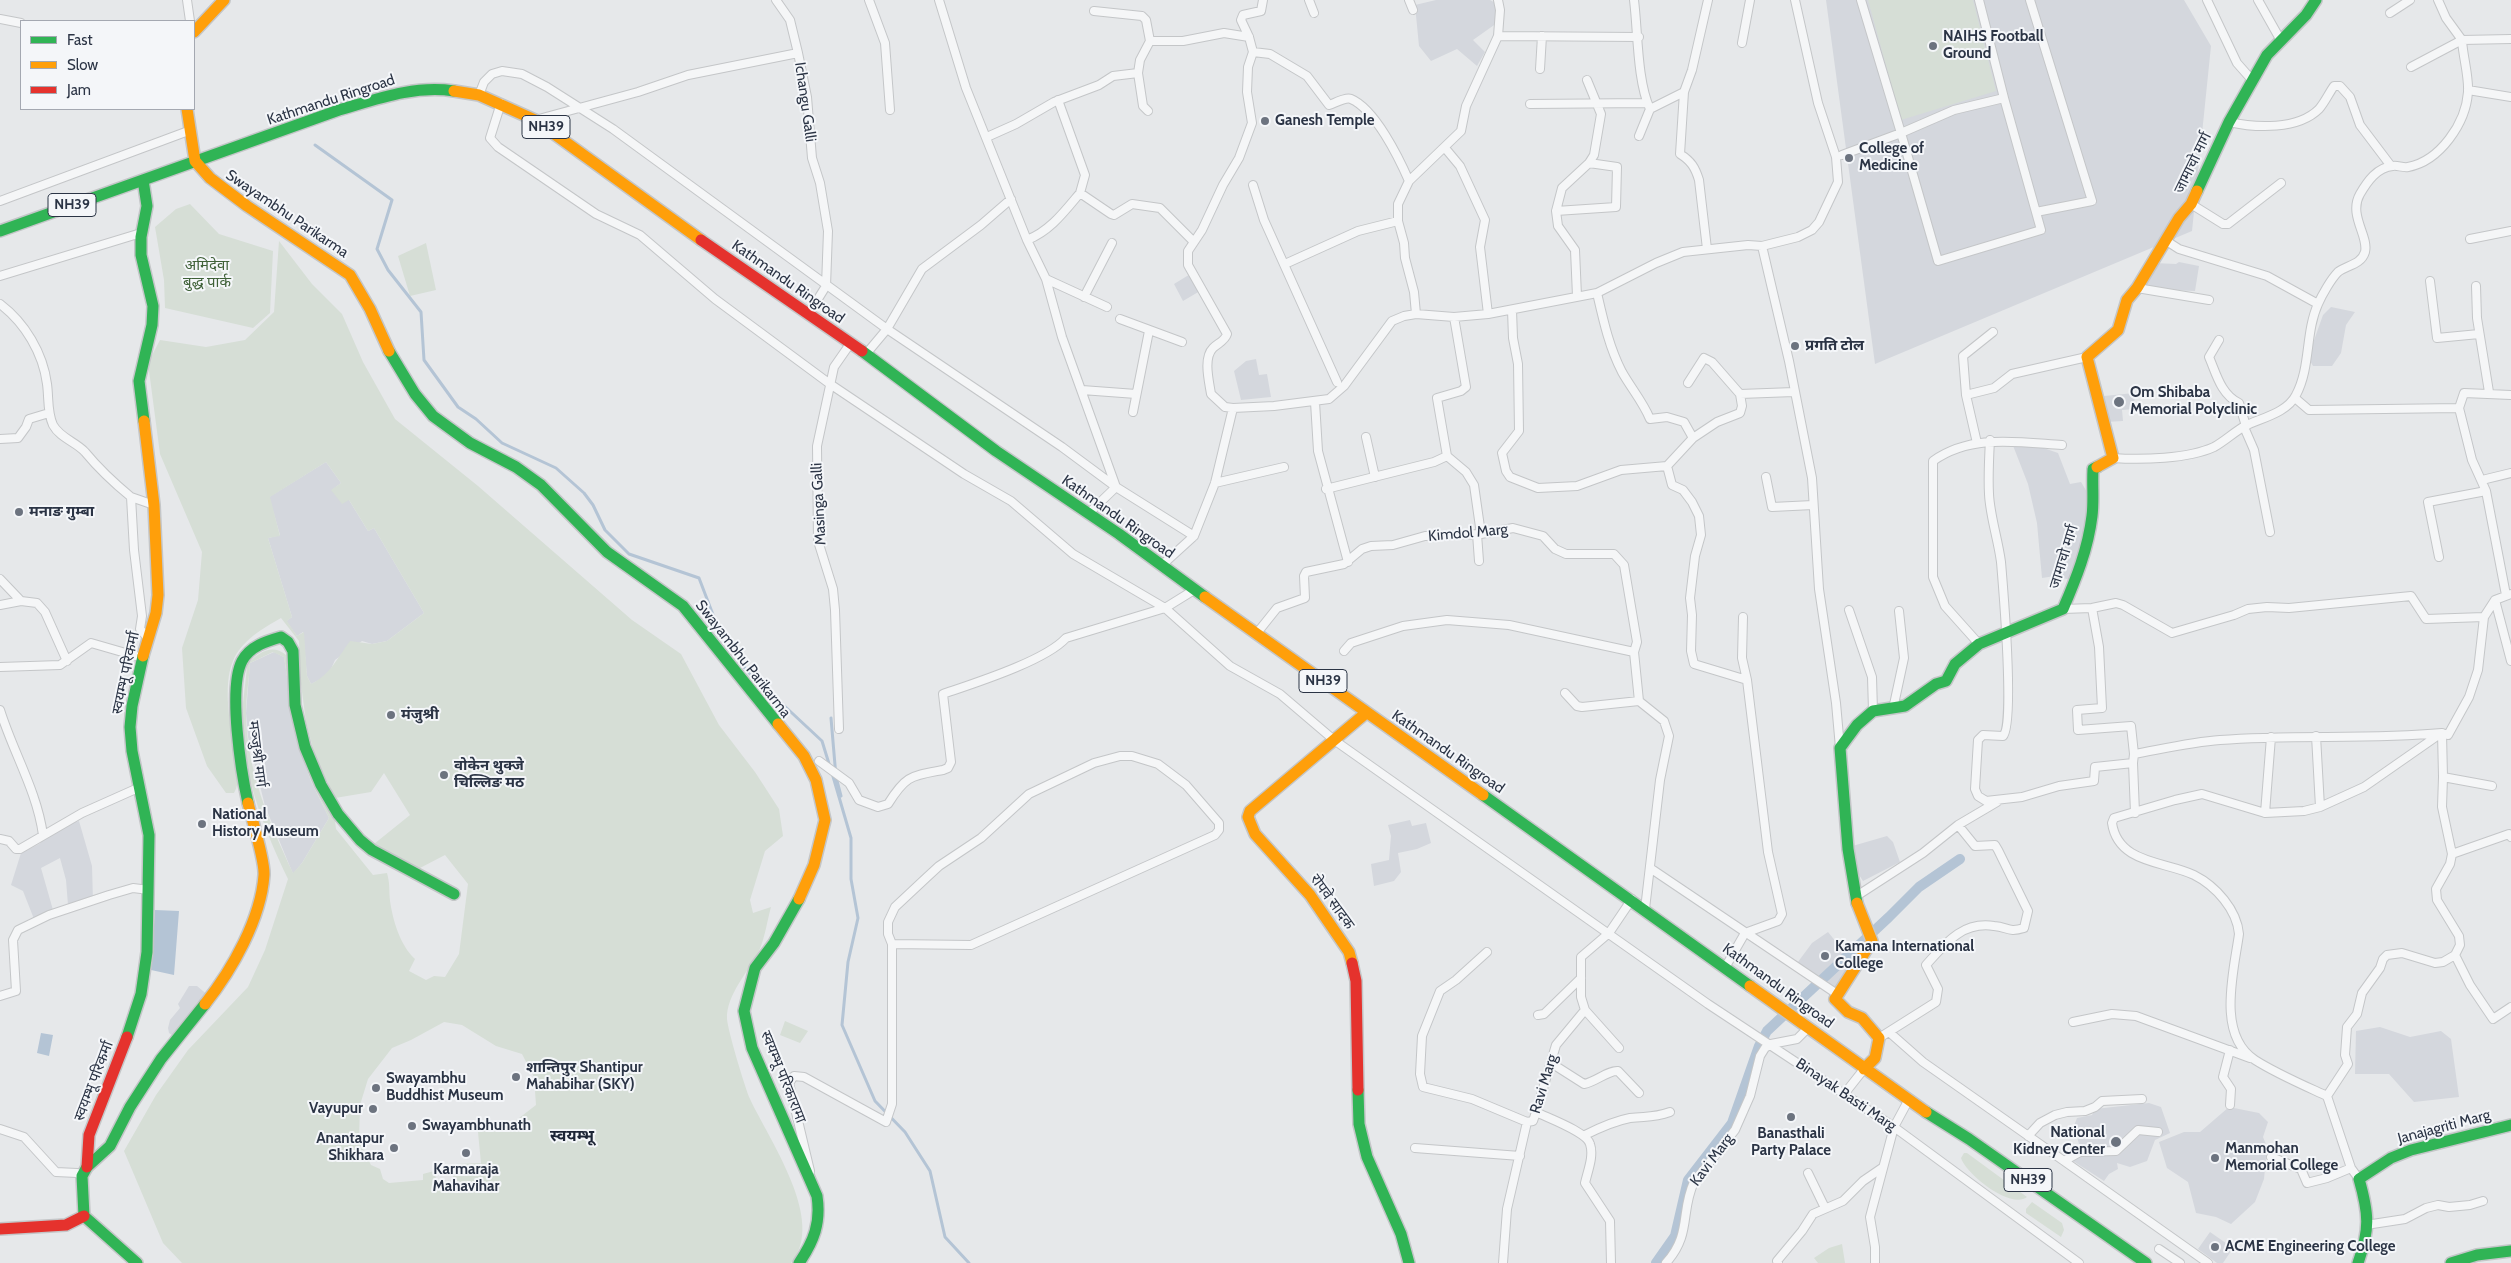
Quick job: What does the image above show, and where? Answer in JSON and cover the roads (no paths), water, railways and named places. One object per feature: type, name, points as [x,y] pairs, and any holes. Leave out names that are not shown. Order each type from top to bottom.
[{"type":"main road","points":[[195,31],[224,0]]},
{"type":"main road","name":"जामाचो मार्ग","points":[[2086,357],[2118,330],[2127,300],[2137,288],[2165,240],[2191,204],[2229,122],[2267,55],[2280,39],[2306,15],[2316,0]]},
{"type":"main road","name":"Kathmandu Ringroad","points":[[0,231],[195,161],[396,93],[434,88],[479,95],[501,103],[535,120],[808,315],[866,354],[996,451],[1089,513],[1366,713],[1726,966],[1908,1101],[1969,1139],[2146,1263]]},
{"type":"main road","points":[[187,110],[195,161]]},
{"type":"main road","name":"Swayambhu Parikarma","points":[[195,161],[210,178],[247,206],[284,233],[338,265],[350,276],[367,303],[386,348],[415,394],[434,416],[470,443],[516,467],[542,485],[607,552],[683,606],[804,756],[816,780],[825,820]]},
{"type":"main road","name":"स्वयम्भू परिकर्मा","points":[[84,1216],[84,1172],[89,1135],[119,1061],[141,994],[147,952],[149,835],[138,788],[130,727],[132,706],[144,658],[147,637],[156,613],[158,595],[154,505],[139,381],[140,365],[152,324],[153,307],[142,264],[142,234],[149,202],[143,180]]},
{"type":"main road","points":[[2086,357],[2113,458]]},
{"type":"main road","name":"जामाचो मार्ग","points":[[1873,711],[1905,706],[1936,684],[1946,681],[1955,664],[1979,644],[2063,609],[2088,539],[2092,515],[2091,483],[2094,469],[2113,458]]},
{"type":"main road","name":"मञ्जुश्री मार्ग","points":[[84,1172],[110,1146],[130,1107],[162,1059],[226,978],[253,923],[264,874],[245,789],[236,710],[239,671],[249,652],[275,638],[281,637],[290,643],[293,651],[294,691],[306,749],[319,782],[340,819],[362,841],[384,858],[442,885],[454,894]]},
{"type":"main road","points":[[1864,1069],[1875,1058],[1884,1035],[1862,1018],[1848,1012],[1835,999],[1872,941],[1855,897],[1848,849],[1840,748],[1857,726],[1873,711]]},
{"type":"main road","name":"रोपवे सादक","points":[[1366,713],[1250,811],[1248,817],[1255,834],[1310,895],[1349,952],[1356,981],[1359,1124],[1367,1157],[1376,1173],[1401,1234],[1409,1263]]},
{"type":"main road","name":"स्वयम्भू परिकारामा","points":[[799,1263],[816,1234],[820,1212],[817,1196],[752,1048],[744,1011],[755,968],[774,943],[803,891],[814,865],[825,820]]},
{"type":"main road","name":"Janajagriti Marg","points":[[2359,1179],[2391,1158],[2411,1150],[2511,1125]]},
{"type":"main road","points":[[2358,1263],[2367,1238],[2367,1208],[2359,1179]]},
{"type":"main road","points":[[0,1229],[66,1225],[84,1216],[103,1231],[125,1255],[137,1263]]},
{"type":"main road","points":[[2451,1263],[2477,1256],[2511,1251]]},
{"type":"street","points":[[187,0],[190,20]]},
{"type":"street","points":[[776,0],[790,20],[798,53]]},
{"type":"street","points":[[869,0],[886,43],[890,110]]},
{"type":"street","points":[[940,0],[966,88],[1027,240],[1046,279],[1062,337],[1116,487]]},
{"type":"street","points":[[1263,0],[1261,11],[1243,15],[1241,20],[1249,37],[1253,52],[1248,67],[1247,92],[1252,123],[1239,158],[1223,184],[1209,217],[1188,251],[1188,264],[1227,334],[1226,339],[1212,349],[1208,365],[1211,394],[1225,407],[1233,408],[1315,402],[1329,399],[1339,391],[1392,321],[1416,314],[1454,317],[1488,314],[1597,293],[1656,263],[1683,252],[1762,246],[1798,237],[1812,230],[1819,222],[1838,182],[1836,157],[1818,104],[1795,0]]},
{"type":"street","points":[[1309,0],[1314,13]]},
{"type":"street","points":[[1410,0],[1413,10]]},
{"type":"street","points":[[1416,314],[1414,292],[1398,221],[1398,204],[1409,181],[1461,131],[1466,106],[1498,36],[1500,10],[1498,0]]},
{"type":"street","points":[[1634,0],[1639,37],[1639,59],[1649,106],[1639,136]]},
{"type":"street","points":[[1707,249],[1696,169],[1689,160],[1680,154],[1684,92],[1692,70],[1708,0]]},
{"type":"street","points":[[1742,44],[1750,0]]},
{"type":"street","points":[[1861,0],[1938,261],[2041,230],[1979,0]]},
{"type":"street","points":[[2030,0],[2092,201],[2036,212]]},
{"type":"street","points":[[2207,0],[2236,63],[2252,80]]},
{"type":"street","points":[[2258,0],[2280,39]]},
{"type":"street","points":[[2390,13],[2410,0]]},
{"type":"street","points":[[2113,458],[2137,460],[2200,452],[2215,446],[2245,426],[2272,416],[2294,398],[2305,374],[2312,322],[2318,304],[2338,272],[2362,259],[2365,251],[2357,216],[2356,201],[2374,174],[2391,166],[2408,167],[2433,155],[2442,147],[2463,118],[2468,90],[2462,40],[2446,18],[2438,0]]},
{"type":"street","points":[[1094,12],[1142,16],[1146,20],[1150,41],[1140,60],[1138,73],[1143,106],[1148,111]]},
{"type":"street","points":[[0,19],[20,23]]},
{"type":"street","points":[[1150,41],[1183,41],[1224,34],[1249,37]]},
{"type":"street","points":[[1498,36],[1639,37]]},
{"type":"street","points":[[1540,69],[1542,36]]},
{"type":"street","points":[[2411,67],[2462,40],[2511,40]]},
{"type":"street","points":[[1253,52],[1270,54],[1307,76],[1329,105],[1348,98],[1366,111],[1389,141],[1409,181]]},
{"type":"street","name":"Ichangu Galli","points":[[535,120],[688,75],[798,53],[807,97],[812,158],[820,183],[828,231],[826,286]]},
{"type":"street","points":[[479,95],[484,82],[492,74],[513,72],[547,87],[613,129],[887,329],[1062,447],[1116,487],[1194,536]]},
{"type":"street","points":[[987,137],[1016,124],[1041,108],[1099,85],[1113,76],[1138,73]]},
{"type":"street","points":[[1577,296],[1575,250],[1558,226],[1556,211],[1562,188],[1589,163],[1594,155],[1601,114],[1599,104],[1587,80]]},
{"type":"street","points":[[2229,122],[2244,126],[2267,126],[2306,119],[2320,108],[2334,86],[2340,86],[2350,97],[2360,126],[2391,166]]},
{"type":"street","points":[[2468,90],[2511,97]]},
{"type":"street","points":[[1530,104],[1649,106],[1684,92]]},
{"type":"street","points":[[1842,155],[1901,133],[1954,110],[2004,98]]},
{"type":"street","points":[[1027,240],[1040,235],[1052,225],[1080,193],[1085,175],[1058,100]]},
{"type":"street","name":"Binayak Basti Marg","points":[[501,103],[490,138],[498,147],[596,214],[640,235],[715,299],[830,384],[964,474],[1011,501],[1073,554],[1165,608],[1230,666],[1280,694],[1334,740],[1708,1004],[1894,1126],[2079,1263]]},
{"type":"street","points":[[0,201],[191,130]]},
{"type":"street","points":[[1445,148],[1460,166],[1485,220],[1480,247],[1488,314]]},
{"type":"street","points":[[1556,211],[1616,207],[1617,167],[1589,163]]},
{"type":"street","points":[[2191,204],[2223,224],[2228,224],[2281,183]]},
{"type":"street","points":[[1253,185],[1264,220],[1337,382]]},
{"type":"street","points":[[1080,193],[1114,215],[1132,204],[1160,208],[1194,242]]},
{"type":"street","points":[[866,354],[887,329],[922,269],[974,231],[1011,199]]},
{"type":"street","points":[[1285,264],[1358,231],[1398,221]]},
{"type":"street","points":[[2470,239],[2511,231]]},
{"type":"street","points":[[0,276],[142,234]]},
{"type":"street","points":[[2165,240],[2179,250],[2267,276],[2318,304]]},
{"type":"street","points":[[1084,297],[1112,243]]},
{"type":"street","points":[[1762,246],[1789,361],[1812,478],[1819,589],[1836,703],[1840,748]]},
{"type":"street","points":[[1046,279],[1107,307]]},
{"type":"street","points":[[2430,280],[2437,338],[2479,334]]},
{"type":"street","points":[[808,315],[826,286]]},
{"type":"street","points":[[2476,286],[2479,334],[2489,392]]},
{"type":"street","points":[[2137,288],[2209,300]]},
{"type":"street","points":[[1597,293],[1608,336],[1622,370],[1645,407],[1650,419],[1667,417],[1684,422],[1693,438]]},
{"type":"street","points":[[0,304],[31,338],[39,352],[47,382],[50,412],[54,426],[60,433],[84,451],[92,463],[131,498],[154,505]]},
{"type":"street","points":[[1512,310],[1519,402],[1519,430],[1502,453],[1506,471],[1510,477],[1538,488],[1577,486],[1621,470],[1667,466],[1693,438],[1717,422],[1740,413],[1742,406],[1740,394],[1712,362],[1704,358],[1688,383]]},
{"type":"street","points":[[1447,456],[1448,452],[1437,398],[1461,391],[1466,387],[1454,317]]},
{"type":"street","points":[[1120,319],[1148,331],[1182,342]]},
{"type":"street","points":[[1133,412],[1148,331]]},
{"type":"street","points":[[1977,443],[1966,396],[1963,356],[1993,332]]},
{"type":"street","points":[[2219,340],[2208,356],[2224,392],[2231,400],[2239,403],[2254,450],[2270,532]]},
{"type":"street","name":"Masinga Galli","points":[[839,728],[835,610],[833,589],[818,540],[819,512],[816,473],[817,446],[834,366],[850,344]]},
{"type":"street","points":[[1966,396],[1994,388],[2012,374],[2086,357]]},
{"type":"street","points":[[1082,390],[1136,394]]},
{"type":"street","points":[[1740,394],[1794,392]]},
{"type":"street","points":[[2134,754],[2218,740],[2316,736],[2407,737],[2442,733],[2448,735],[2469,697],[2478,670],[2484,617],[2495,600],[2508,594],[2486,491],[2472,460],[2458,408],[2464,393],[2489,392],[2511,395]]},
{"type":"street","points":[[2294,398],[2309,410],[2458,408]]},
{"type":"street","points":[[1315,402],[1318,452],[1326,489],[1348,562]]},
{"type":"street","points":[[1161,566],[1194,536],[1215,484],[1233,408]]},
{"type":"street","points":[[0,439],[18,438],[29,419],[50,412]]},
{"type":"street","points":[[1366,437],[1375,478]]},
{"type":"street","points":[[1990,440],[1989,496],[2001,562],[2006,633],[2008,718],[2006,733],[2002,736],[1980,736],[1975,788],[1978,796],[1986,801],[1997,802]]},
{"type":"street","points":[[1979,644],[1945,606],[1933,577],[1933,461],[1948,451],[1990,440],[2062,445]]},
{"type":"street","points":[[1326,489],[1434,462],[1447,456]]},
{"type":"street","points":[[1447,456],[1466,472],[1474,485],[1479,534],[1479,561]]},
{"type":"street","points":[[1667,466],[1672,485],[1683,490],[1692,502],[1698,516],[1702,535],[1695,556],[1690,598],[1692,615],[1691,651],[1694,664],[1747,680]]},
{"type":"street","points":[[1215,484],[1284,467]]},
{"type":"street","points":[[2482,480],[2511,473]]},
{"type":"street","points":[[1766,477],[1772,507],[1813,506]]},
{"type":"street","points":[[1089,513],[1116,487]]},
{"type":"street","points":[[2439,557],[2428,502],[2486,491]]},
{"type":"street","points":[[131,498],[134,550],[142,616],[140,629],[147,637]]},
{"type":"street","name":"Kimdol Marg","points":[[1256,633],[1277,608],[1305,598],[1304,576],[1306,572],[1348,562],[1362,548],[1393,545],[1412,538],[1443,534],[1479,534],[1513,528],[1543,536],[1552,543],[1554,548],[1566,554],[1614,554],[1624,565],[1636,642],[1634,652],[1639,700]]},
{"type":"street","points":[[0,579],[21,601]]},
{"type":"street","points":[[819,761],[849,783],[858,800],[878,807],[888,804],[908,777],[948,768],[951,762],[943,694],[985,680],[1046,653],[1059,646],[1066,638],[1165,608],[1194,590]]},
{"type":"street","points":[[2063,609],[2092,608],[2116,603],[2123,604],[2172,633],[2234,615],[2248,609],[2267,607],[2289,608],[2411,596],[2426,619],[2484,617]]},
{"type":"street","points":[[2495,600],[2511,661]]},
{"type":"street","points":[[0,605],[21,601],[37,603],[45,612],[67,661]]},
{"type":"street","points":[[2092,608],[2099,647],[2102,708],[2077,710],[2078,730],[2131,726],[2134,754],[2135,813]]},
{"type":"street","points":[[1849,610],[1872,677],[1873,711]]},
{"type":"street","points":[[1892,709],[1904,658],[1899,611]]},
{"type":"street","points":[[1726,966],[1745,933],[1778,921],[1782,914],[1768,852],[1747,680],[1742,658],[1743,617]]},
{"type":"street","points":[[1344,651],[1351,644],[1403,626],[1447,620],[1509,625],[1634,652]]},
{"type":"street","points":[[0,667],[60,665],[91,643],[144,658]]},
{"type":"street","points":[[1565,693],[1577,706],[1582,708],[1639,700],[1664,721],[1669,736],[1660,780],[1645,909]]},
{"type":"street","points":[[0,710],[8,736],[25,771],[32,797],[40,814],[43,835]]},
{"type":"street","points":[[2327,1096],[2348,1064],[2346,1055],[2347,1027],[2357,1014],[2362,993],[2380,968],[2383,959],[2387,955],[2402,954],[2435,963],[2443,962],[2455,955],[2460,945],[2459,936],[2437,900],[2436,889],[2450,864],[2452,854],[2442,807],[2442,733]]},
{"type":"street","points":[[2254,1060],[2243,1049],[2232,1020],[2233,979],[2240,934],[2238,923],[2229,904],[2193,874],[2158,865],[2121,846],[2113,831],[2112,823],[2114,818],[2202,794],[2265,813],[2304,811],[2320,807],[2364,787],[2442,733]]},
{"type":"street","points":[[2316,736],[2320,807]]},
{"type":"street","points":[[2265,813],[2270,737]]},
{"type":"street","points":[[817,1196],[789,1083],[794,1076],[804,1077],[886,1122],[892,1104],[892,944],[888,934],[888,922],[895,907],[926,878],[939,866],[981,838],[1029,794],[1094,763],[1126,756],[1146,758],[1158,764],[1186,785],[1219,823],[1219,830],[1216,835],[971,944],[892,944]]},
{"type":"street","points":[[1855,897],[1923,852],[1958,824],[1997,802],[2059,786],[2094,781],[2095,767],[2133,763]]},
{"type":"street","points":[[2443,777],[2492,786]]},
{"type":"street","points":[[0,839],[9,841],[16,849],[20,849],[82,813],[138,788]]},
{"type":"street","points":[[1958,824],[1976,846],[1994,846],[1998,850],[2028,912],[2027,920],[2024,928],[2010,932],[1995,926],[1975,925],[1956,934],[1926,966],[1938,989],[1936,1002],[1884,1035],[2208,1263]]},
{"type":"street","points":[[2452,854],[2509,834],[2511,837]]},
{"type":"street","points":[[1650,868],[1837,994]]},
{"type":"street","points":[[0,996],[16,991],[12,940],[18,930],[49,915],[109,895],[132,888],[149,890]]},
{"type":"street","points":[[1619,1048],[1599,1028],[1585,1010],[1581,997],[1581,957],[1609,933],[1632,899]]},
{"type":"street","points":[[1487,952],[1456,980],[1440,991],[1422,1036],[1420,1074],[1424,1087],[1472,1100],[1527,1122]]},
{"type":"street","points":[[2455,955],[2470,985],[2493,1019],[2511,1007]]},
{"type":"street","points":[[1538,1014],[1544,1014],[1581,978]]},
{"type":"street","name":"Ravi Marg","points":[[1503,1263],[1507,1209],[1527,1122],[1533,1121],[1556,1045],[1585,1010]]},
{"type":"street","points":[[2073,1022],[2105,1015],[2136,1016],[2254,1060],[2327,1096],[2352,1168],[2359,1179]]},
{"type":"street","points":[[1771,1044],[1797,1039],[1809,1027]]},
{"type":"street","name":"Kavi Marg","points":[[1666,1263],[1682,1241],[1689,1191],[1735,1130],[1750,1096],[1760,1056],[1765,1048],[1771,1044]]},
{"type":"street","points":[[2230,1050],[2223,1077],[2231,1089],[2230,1105]]},
{"type":"street","points":[[1551,1062],[1584,1084],[1598,1080],[1612,1071],[1618,1070],[1639,1093]]},
{"type":"street","points":[[1845,1093],[1864,1069]]},
{"type":"street","points":[[2028,1136],[2040,1122],[2054,1115],[2085,1111],[2095,1107],[2102,1101],[2142,1099]]},
{"type":"street","points":[[1874,1263],[1875,1247],[1870,1217],[1894,1126],[1908,1101]]},
{"type":"street","points":[[1536,1112],[1584,1135],[1590,1142],[1591,1158],[1585,1183],[1610,1221],[1611,1263]]},
{"type":"street","points":[[1584,1135],[1607,1124],[1631,1118],[1653,1118],[1670,1112]]},
{"type":"street","points":[[0,1129],[24,1137],[56,1172],[84,1172]]},
{"type":"street","points":[[2064,1161],[2080,1152],[2116,1150],[2138,1130],[2158,1132]]},
{"type":"street","points":[[1415,1148],[1520,1156]]},
{"type":"street","points":[[2271,1157],[2301,1169],[2307,1183],[2327,1178],[2352,1168]]},
{"type":"street","points":[[1778,1263],[1777,1260],[1799,1235],[1813,1214],[1843,1201],[1864,1181],[1882,1168]]},
{"type":"street","points":[[1808,1173],[1825,1208]]},
{"type":"street","points":[[2366,1225],[2405,1219],[2426,1208],[2438,1205],[2450,1207],[2470,1205],[2482,1201]]},
{"type":"street","points":[[2159,1249],[2180,1263]]},
{"type":"water","points":[[155,910],[179,911],[174,975],[151,970]]},
{"type":"water","points":[[41,1033],[53,1035],[49,1056],[37,1053]]},
{"type":"waterway","points":[[315,145],[392,200],[377,249],[388,270],[421,312],[424,360],[458,407],[476,419],[502,443],[556,468],[584,493],[593,505],[605,530],[629,554],[699,578],[720,633],[732,652],[748,672],[822,741],[830,767]]},
{"type":"waterway","points":[[831,718],[836,777],[841,796]]},
{"type":"waterway","points":[[832,773],[851,838],[851,879],[858,918],[848,962],[842,1025],[875,1101],[905,1132],[930,1171],[945,1237],[969,1263]]},
{"type":"waterway","points":[[1656,1263],[1675,1236],[1688,1180],[1732,1123],[1759,1046],[1767,1031],[1919,887],[1960,859]]},
{"type":"place","name":"NAIHS Football Ground","points":[[1933,46]]},
{"type":"place","name":"Ganesh Temple","points":[[1265,121]]},
{"type":"place","name":"College of Medicine","points":[[1849,158]]},
{"type":"place","name":"प्रगति टोल","points":[[1795,346]]},
{"type":"place","name":"Om Shibaba Memorial Polyclinic","points":[[2119,402]]},
{"type":"place","name":"मनाङ गुम्बा","points":[[19,512]]},
{"type":"place","name":"मंजुश्री","points":[[391,715]]},
{"type":"place","name":"वोकेन थुक्जे चिल्लिङ मठ","points":[[444,775]]},
{"type":"place","name":"National History Museum","points":[[202,824]]},
{"type":"place","name":"Kamana International College","points":[[1825,956]]},
{"type":"place","name":"शान्तिपुर Shantipur Mahabihar (SKY)","points":[[516,1077]]},
{"type":"place","name":"Swayambhu Buddhist Museum","points":[[376,1088]]},
{"type":"place","name":"Vayupur","points":[[373,1109]]},
{"type":"place","name":"Banasthali Party Palace","points":[[1791,1117]]},
{"type":"place","name":"Swayambhunath","points":[[412,1126]]},
{"type":"place","name":"National Kidney Center","points":[[2116,1142]]},
{"type":"place","name":"Anantapur Shikhara","points":[[394,1148]]},
{"type":"place","name":"Karmaraja Mahavihar","points":[[466,1153]]},
{"type":"place","name":"Manmohan Memorial College","points":[[2215,1158]]},
{"type":"place","name":"ACME Engineering College","points":[[2215,1247]]},
{"type":"district","name":"स्वयम्भू","points":[[572,1136]]},
{"type":"park label","name":"अमिदेवा बुद्ध पार्क","points":[[207,274]]}]
